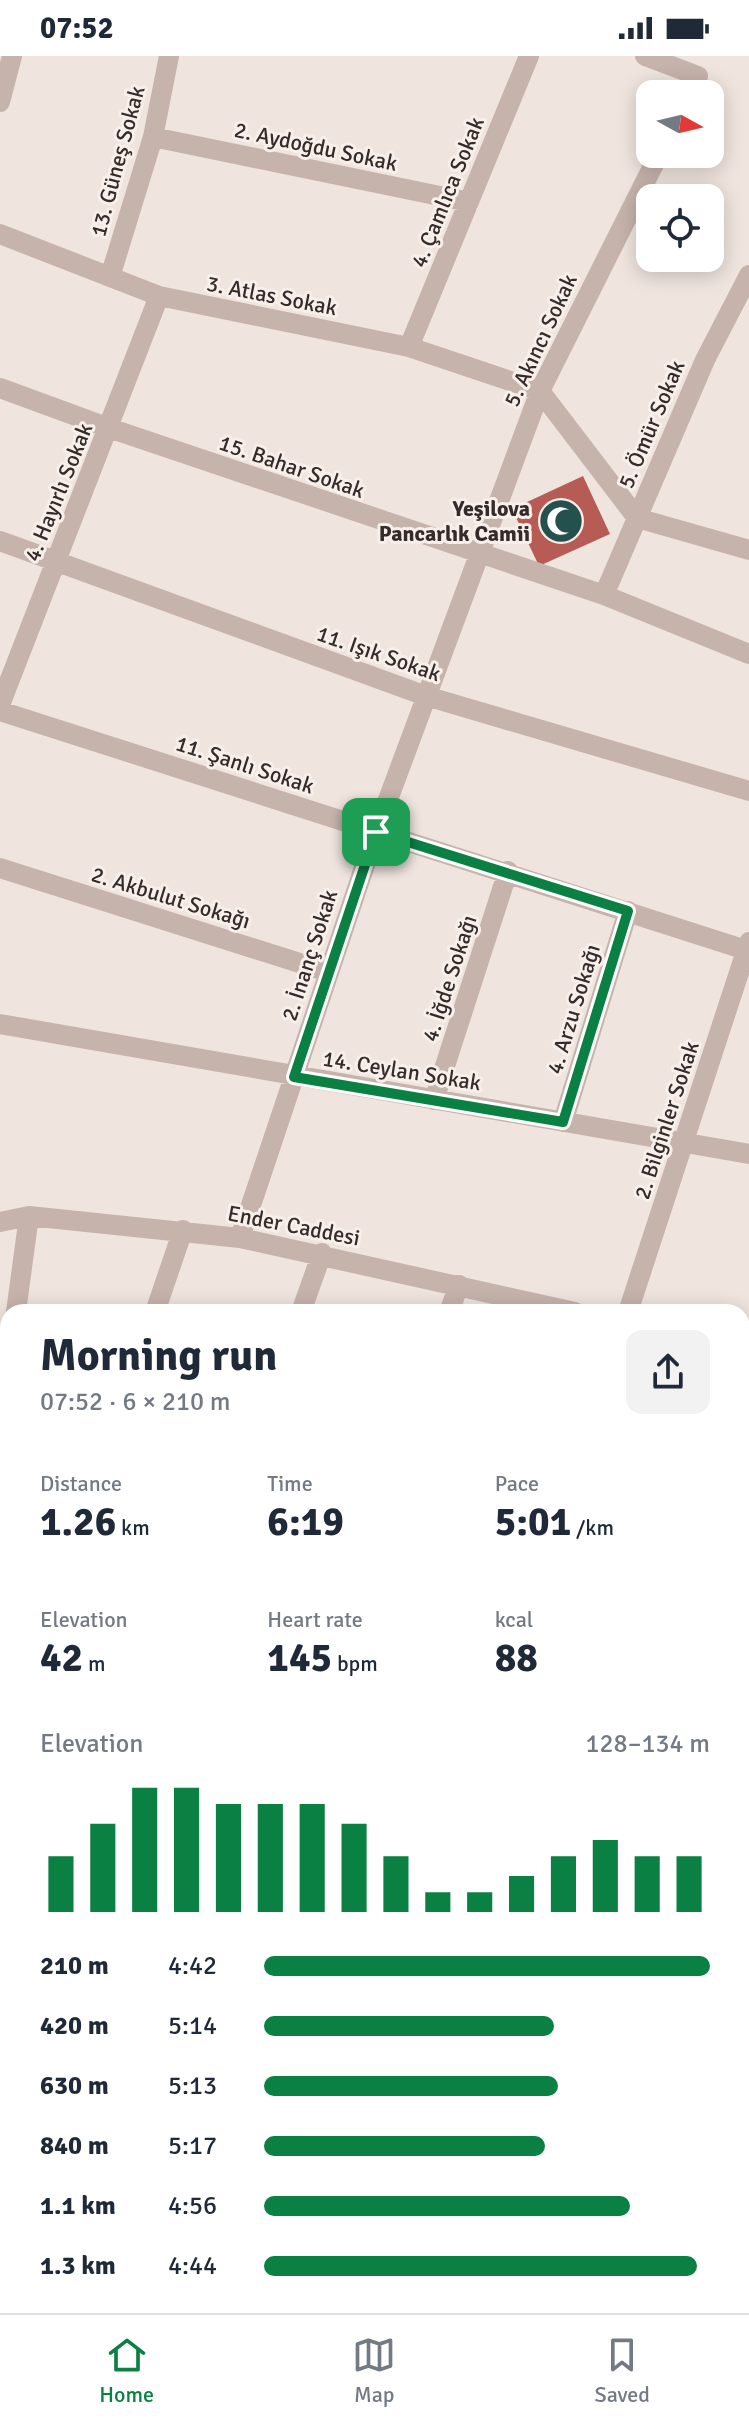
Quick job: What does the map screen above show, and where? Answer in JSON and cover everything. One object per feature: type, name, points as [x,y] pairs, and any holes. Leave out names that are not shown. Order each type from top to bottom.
[{"type":"street","points":[[0,102],[12,56]]},
{"type":"street","name":"13. Güneş Sokak","points":[[110,277],[153,137],[169,56]]},
{"type":"street","name":"4. Çamlıca Sokak","points":[[409,347],[529,56]]},
{"type":"street","points":[[645,56],[698,76],[696,80]]},
{"type":"street","name":"2. Aydoğdu Sokak","points":[[153,137],[469,202]]},
{"type":"street","name":"5. Akıncı Sokak","points":[[479,553],[540,391],[652,168]]},
{"type":"street","name":"3. Atlas Sokak","points":[[0,234],[159,296],[409,347],[540,391]]},
{"type":"street","name":"5. Ömür Sokak","points":[[604,595],[705,360],[749,275]]},
{"type":"street","name":"4. Hayırlı Sokak","points":[[0,708],[159,296]]},
{"type":"street","name":"15. Bahar Sokak","points":[[0,388],[109,428],[604,595],[749,654]]},
{"type":"street","points":[[540,391],[637,518],[749,550]]},
{"type":"street","name":"11. Işık Sokak","points":[[0,541],[426,696],[749,791]]},
{"type":"street","name":"2. İnanç Sokak","points":[[240,1238],[376,832],[479,553]]},
{"type":"street","name":"11. Şanlı Sokak","points":[[0,708],[376,832],[748,948]]},
{"type":"street","name":"2. Akbulut Sokağı","points":[[0,868],[328,972]]},
{"type":"street","name":"4. İğde Sokağı","points":[[434,1100],[508,871]]},
{"type":"street","name":"4. Arzu Sokağı","points":[[563,1122],[628,911]]},
{"type":"street","name":"2. Bilginler Sokak","points":[[631,1304],[748,948]]},
{"type":"street","name":"14. Ceylan Sokak","points":[[0,1024],[749,1154]]},
{"type":"street","points":[[17,1304],[29,1216]]},
{"type":"street","name":"Ender Caddesi","points":[[0,1222],[29,1216],[240,1238],[322,1253],[541,1304]]},
{"type":"street","points":[[158,1304],[183,1230]]},
{"type":"street","points":[[304,1304],[322,1253]]},
{"type":"street","points":[[452,1304],[459,1285]]},
{"type":"building","name":"Yeşilova Pancarlık Camii","points":[[583,476],[610,534],[539,566],[512,509]]},
{"type":"place","name":"Yeşilova Pancarlık Camii","points":[[561,521]]},
{"type":"route","points":[[376,832],[628,911],[563,1122],[294,1077],[376,832]]}]
